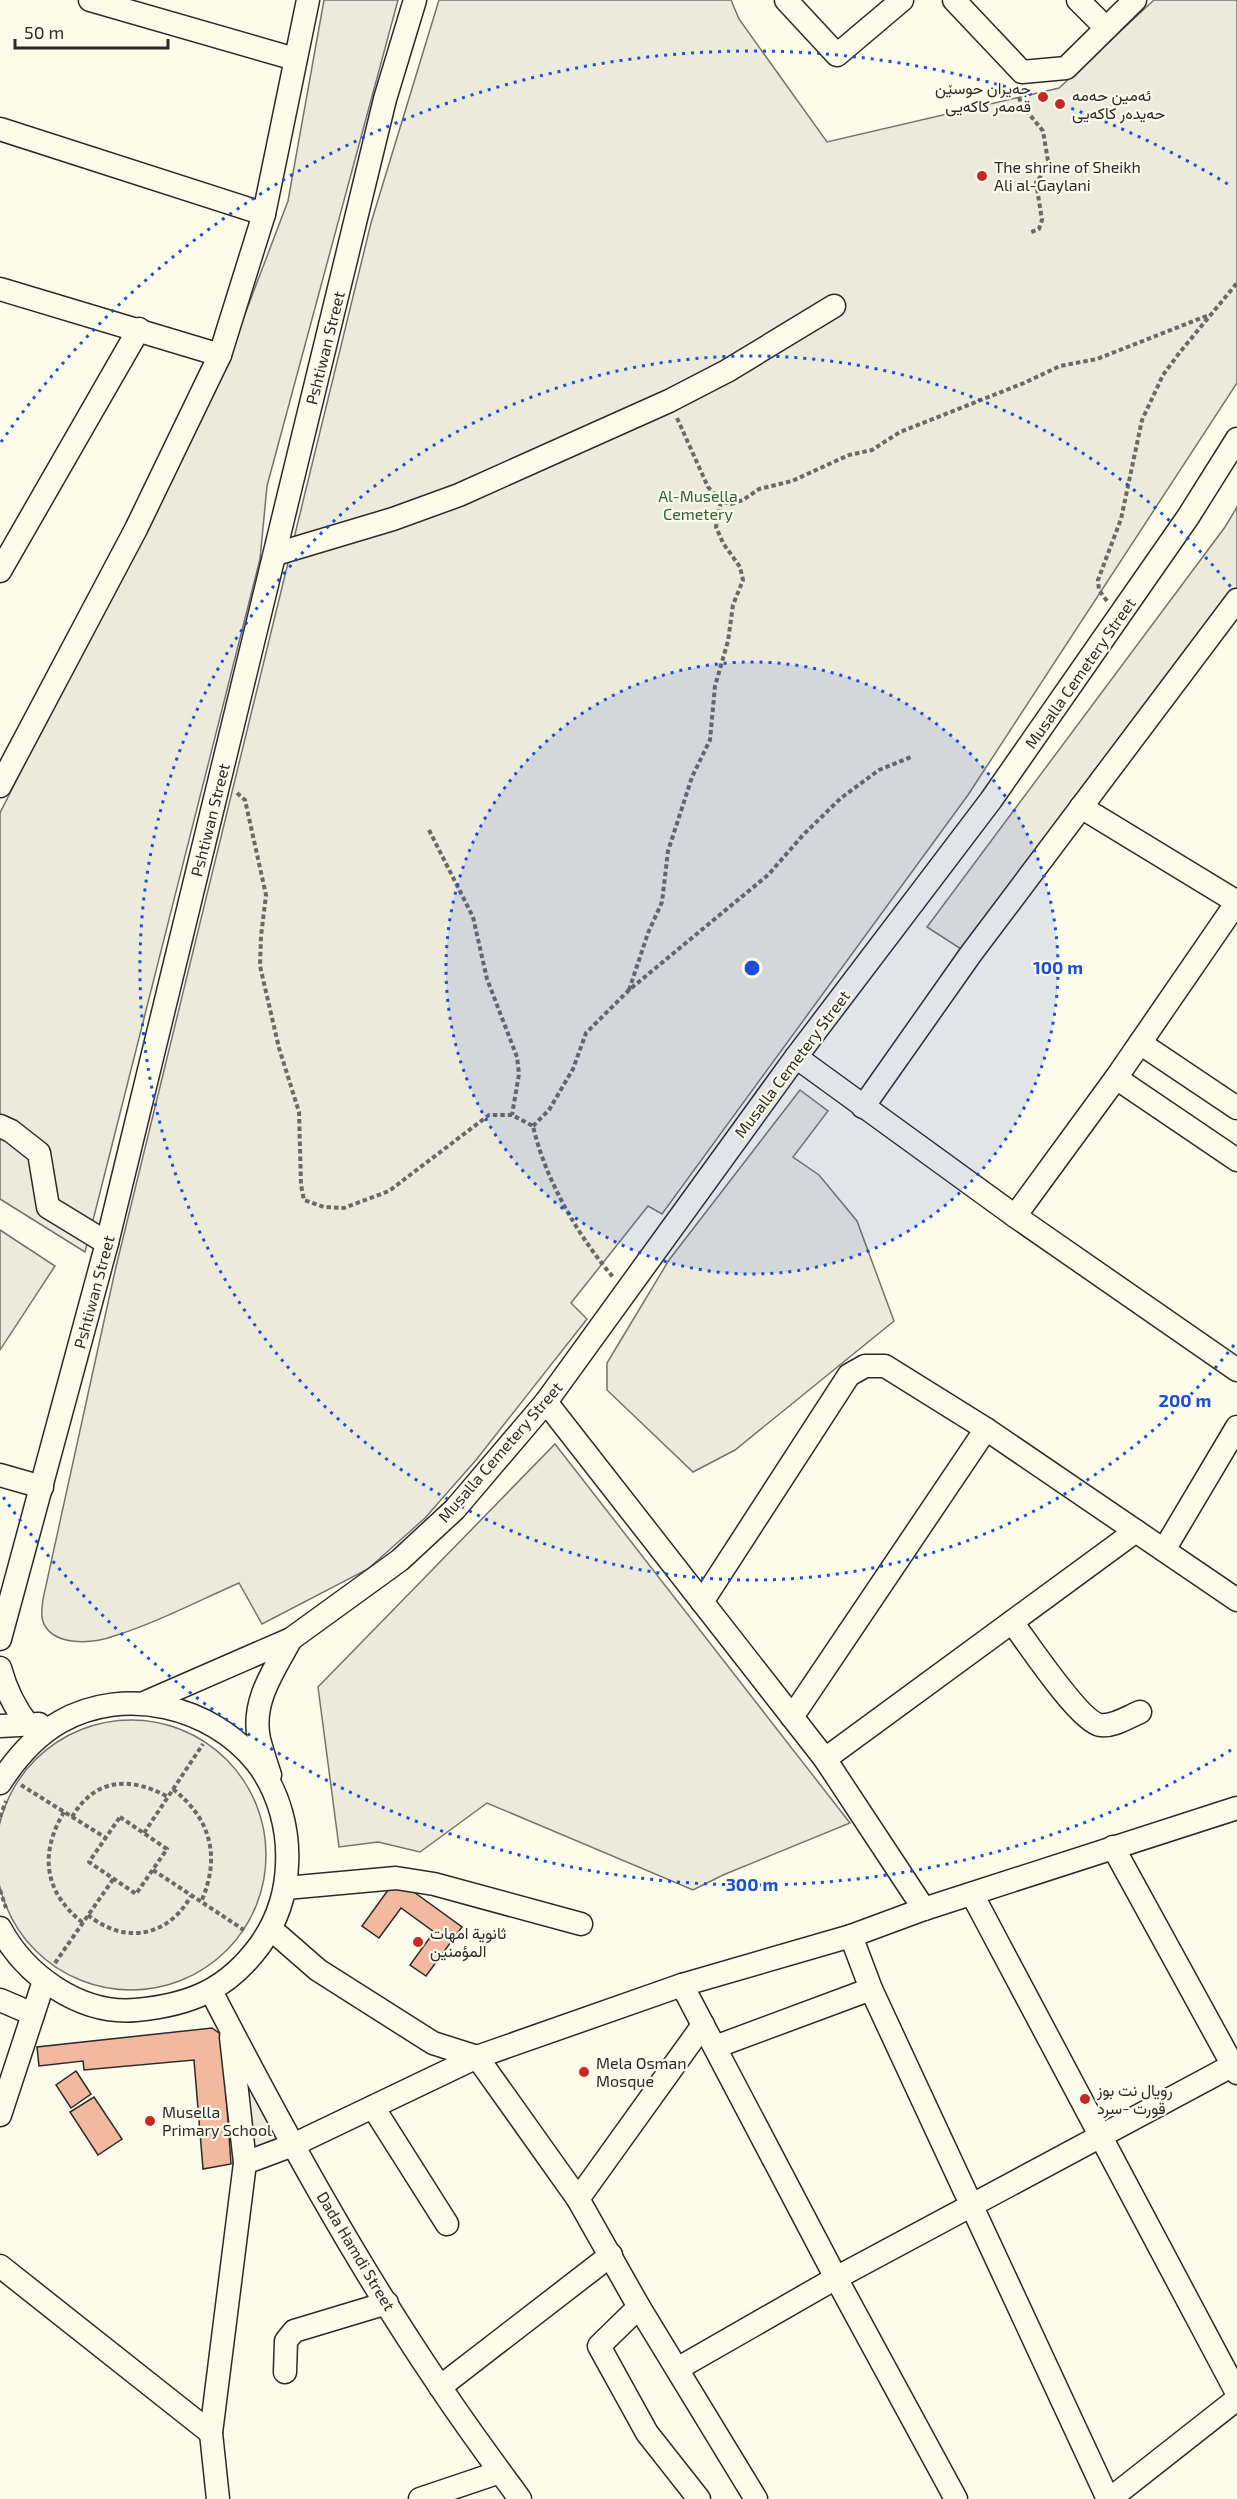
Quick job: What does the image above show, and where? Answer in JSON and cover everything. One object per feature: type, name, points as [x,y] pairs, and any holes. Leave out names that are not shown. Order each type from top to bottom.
[{"type":"street","points":[[90,0],[295,59]]},
{"type":"street","points":[[0,786],[136,529],[220,355],[264,214],[308,0]]},
{"type":"street","name":"Pshtiwan Street","points":[[0,1639],[107,1243],[385,99],[415,0]]},
{"type":"street","points":[[786,0],[837,55],[902,0]]},
{"type":"street","points":[[954,0],[1022,72],[1066,68],[1135,0]]},
{"type":"street","points":[[1078,0],[1106,28]]},
{"type":"street","points":[[0,129],[264,214]]},
{"type":"street","points":[[0,288],[220,355]]},
{"type":"street","points":[[276,554],[428,507],[669,401],[727,370],[834,306]]},
{"type":"street","points":[[0,572],[139,329]]},
{"type":"street","name":"Musalla Cemetery Street","points":[[144,1703],[291,1639],[400,1560],[455,1509],[546,1402],[795,1057],[991,801],[1188,517],[1237,439]]},
{"type":"street","points":[[863,1107],[969,956],[1237,600]]},
{"type":"street","points":[[1015,1216],[1116,1078],[1237,902],[1081,807]]},
{"type":"street","points":[[1140,1043],[1237,1108]]},
{"type":"street","points":[[795,1057],[1015,1216],[1237,1370]]},
{"type":"street","points":[[1116,1078],[1237,1160]]},
{"type":"street","points":[[0,1126],[11,1131],[39,1153],[48,1207],[107,1243]]},
{"type":"street","points":[[702,1602],[849,1375],[865,1365],[885,1366],[986,1429],[1237,1600]]},
{"type":"street","points":[[546,1402],[825,1759],[924,1909]]},
{"type":"street","points":[[1164,1550],[1237,1427]]},
{"type":"street","points":[[792,1717],[986,1429]]},
{"type":"street","points":[[0,1475],[42,1487]]},
{"type":"street","points":[[825,1759],[1136,1531]]},
{"type":"street","points":[[1012,1622],[1078,1710],[1092,1722],[1110,1725],[1140,1712]]},
{"type":"street","name":"Musalla Cemetery Street","points":[[278,1801],[259,1737],[258,1708],[266,1684],[291,1639]]},
{"type":"street","points":[[0,1668],[5,1688],[14,1707],[28,1725]]},
{"type":"street","points":[[0,1726],[61,1721],[115,1704],[144,1703],[186,1712],[225,1733],[257,1764],[278,1801],[288,1844],[286,1888],[271,1929],[246,1965],[211,1991],[170,2007],[126,2011],[83,2002],[51,1970],[12,1949],[3,1919]]},
{"type":"street","points":[[8,1788],[13,1762],[35,1740],[61,1721]]},
{"type":"street","points":[[245,2163],[293,2145],[477,2057],[682,1985],[851,1936],[924,1909],[1237,1808]]},
{"type":"street","points":[[677,2369],[836,2278],[1236,2067],[1113,1847]]},
{"type":"street","points":[[286,1888],[396,1878],[434,1884],[581,1924]]},
{"type":"street","points":[[972,1894],[1237,2393]]},
{"type":"street","points":[[271,1929],[318,1970],[433,2043],[477,2057],[578,2199],[639,2307],[756,2499]]},
{"type":"street","points":[[851,1936],[871,1989],[1109,2499],[1237,2398]]},
{"type":"street","points":[[0,2115],[33,2014],[51,1970]]},
{"type":"street","points":[[682,1985],[836,2278],[956,2499]]},
{"type":"street","points":[[715,2047],[871,1989]]},
{"type":"street","name":"Dada Hamdi Street","points":[[211,1991],[293,2145],[387,2303],[440,2387],[520,2499]]},
{"type":"street","points":[[0,2000],[33,2014]]},
{"type":"street","points":[[578,2199],[703,2025]]},
{"type":"street","points":[[218,2499],[211,2433],[245,2163],[230,2027]]},
{"type":"street","points":[[374,2107],[447,2224]]},
{"type":"street","points":[[440,2387],[611,2255]]},
{"type":"street","points":[[0,2266],[211,2433]]},
{"type":"street","points":[[285,2373],[286,2342],[294,2331],[387,2303]]},
{"type":"street","points":[[639,2307],[599,2346],[648,2433],[699,2499]]},
{"type":"street","points":[[420,2499],[500,2472]]},
{"type":"path","points":[[1022,72],[1017,91],[1021,104],[1043,131],[1049,167],[1036,182],[1042,220],[1039,229],[1029,233]]},
{"type":"path","points":[[1122,611],[1104,598],[1099,590],[1098,579],[1121,519],[1142,420],[1163,375],[1237,283]]},
{"type":"path","points":[[669,401],[708,487],[721,501],[731,504],[738,503],[759,489],[792,482],[849,455],[864,453],[900,432],[1024,383],[1060,366],[1097,359],[1209,315]]},
{"type":"path","points":[[629,990],[648,933],[662,902],[668,851],[678,819],[692,777],[710,740],[715,686],[728,641],[733,605],[743,580],[740,567],[723,543],[716,527],[721,501]]},
{"type":"path","points":[[533,1126],[549,1110],[573,1069],[586,1033],[629,990],[768,875],[804,834],[841,798],[879,770],[911,757]]},
{"type":"path","points":[[220,780],[245,800],[266,895],[260,966],[279,1048],[300,1112],[301,1185],[304,1200],[324,1207],[344,1208],[389,1191],[489,1115],[512,1115],[533,1126]]},
{"type":"path","points":[[429,830],[473,917],[487,979],[518,1057],[519,1074],[512,1115]]},
{"type":"path","points":[[533,1126],[537,1145],[557,1194],[601,1263],[626,1292]]},
{"type":"path","points":[[144,1833],[205,1741],[197,1737]]},
{"type":"path","points":[[72,1817],[78,1807],[94,1792],[117,1784],[142,1785],[168,1797]]},
{"type":"path","points":[[0,1817],[8,1788],[64,1812],[105,1838]]},
{"type":"path","points":[[173,1789],[194,1808],[202,1820],[211,1847],[211,1875],[201,1902]]},
{"type":"path","points":[[64,1812],[52,1834],[48,1848],[50,1877],[63,1904],[83,1923]]},
{"type":"path","points":[[120,1817],[144,1833],[167,1849],[136,1894],[89,1862],[120,1817]]},
{"type":"path","points":[[153,1870],[244,1930]]},
{"type":"path","points":[[51,1970],[114,1878]]},
{"type":"path","points":[[0,1890],[3,1919]]},
{"type":"path","points":[[88,1916],[117,1932],[139,1933],[170,1922],[191,1896]]},
{"type":"path","points":[[240,1936],[248,1925]]},
{"type":"green space","points":[[324,0],[398,0],[267,486],[260,559],[85,1252],[0,1199],[0,813],[231,351],[288,201]]},
{"type":"green space","name":"Al-Musella Cemetery","points":[[439,0],[731,0],[739,19],[827,142],[1059,88],[1154,0],[1237,0],[1237,383],[968,795],[662,1214],[648,1206],[571,1303],[587,1319],[476,1460],[425,1518],[368,1569],[262,1624],[239,1583],[130,1631],[97,1640],[77,1642],[68,1640],[51,1633],[43,1623],[43,1599],[115,1271],[371,223]]},
{"type":"green space","points":[[1237,507],[1237,590],[961,949],[927,927],[1225,527]]},
{"type":"green space","points":[[800,1090],[828,1111],[793,1157],[819,1175],[857,1221],[894,1321],[735,1450],[693,1472],[607,1390],[607,1363],[669,1260]]},
{"type":"green space","points":[[0,1230],[55,1266],[0,1350]]},
{"type":"green space","points":[[555,1444],[850,1823],[723,1875],[693,1890],[487,1803],[420,1852],[378,1842],[339,1847],[318,1687]]},
{"type":"green space","points":[[144,1720],[183,1730],[217,1750],[227,1759],[236,1769],[256,1803],[264,1829],[266,1855],[264,1881],[256,1907],[236,1941],[227,1951],[217,1960],[183,1980],[144,1990],[118,1990],[79,1980],[67,1974],[45,1960],[26,1941],[6,1907],[-2,1881],[-4,1842],[6,1803],[12,1791],[26,1769],[45,1750],[79,1730],[105,1722]]},
{"type":"green space","points":[[249,2084],[281,2142],[249,2154],[240,2085]]},
{"type":"building","points":[[396,1879],[462,1927],[426,1976],[410,1965],[434,1932],[401,1908],[379,1938],[362,1926]]},
{"type":"building","points":[[212,2028],[222,2035],[231,2164],[203,2169],[194,2060],[84,2070],[83,2061],[39,2066],[37,2047]]},
{"type":"building","points":[[76,2071],[91,2094],[71,2108],[56,2085]]},
{"type":"building","points":[[94,2097],[122,2139],[98,2155],[70,2112]]},
{"type":"place","name":"جەیران حوسێن قەمەر کاکەیی","points":[[1043,97]]},
{"type":"place","name":"ئەمین حەمە حەیدەر کاکەیی","points":[[1060,104]]},
{"type":"place","name":"The shrine of Sheikh Ali al-Gaylani","points":[[982,176]]},
{"type":"place","name":"ثانوية امهات المؤمنين","points":[[418,1942]]},
{"type":"place","name":"Mela Osman Mosque","points":[[584,2072]]},
{"type":"place","name":"رويال نت بوز قورت -سرد","points":[[1085,2099]]},
{"type":"place","name":"Musella Primary School","points":[[150,2121]]}]
